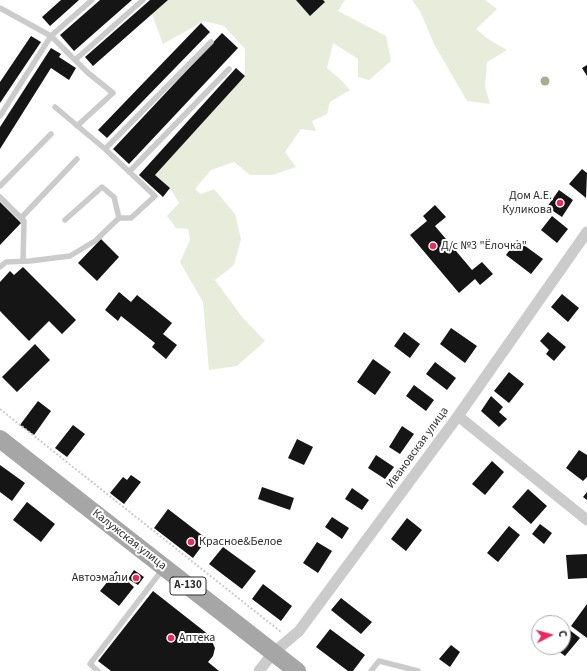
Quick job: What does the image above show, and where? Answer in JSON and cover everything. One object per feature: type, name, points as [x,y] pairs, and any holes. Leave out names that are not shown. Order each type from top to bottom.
[{"type":"main road","name":"Калужская улица","points":[[0,439],[297,671]]},
{"type":"street","name":"Ивановская улица","points":[[259,671],[273,653],[299,631],[458,416],[587,232]]},
{"type":"street","points":[[458,416],[587,520]]},
{"type":"lane","points":[[0,116],[51,36],[92,0]]},
{"type":"lane","points":[[75,60],[143,0]]},
{"type":"lane","points":[[0,8],[51,36],[75,60],[113,93],[77,126]]},
{"type":"lane","points":[[105,149],[211,42]]},
{"type":"lane","points":[[129,172],[228,69]]},
{"type":"lane","points":[[0,267],[6,262],[70,256],[95,241],[119,218],[131,218],[154,196],[105,149],[55,107]]},
{"type":"lane","points":[[0,186],[51,134]]},
{"type":"lane","points":[[20,218],[78,159]]},
{"type":"lane","points":[[64,220],[102,186],[114,197],[119,218]]},
{"type":"lane","points":[[0,197],[24,221],[23,261]]},
{"type":"lane","points":[[98,671],[90,664],[164,568]]},
{"type":"lane","points":[[371,671],[379,661],[418,671]]},
{"type":"path","points":[[0,409],[290,639]]},
{"type":"green space","points":[[168,0],[345,0],[338,11],[386,36],[391,61],[369,80],[358,77],[358,59],[333,43],[327,68],[350,90],[330,102],[327,114],[312,121],[316,131],[301,129],[285,152],[296,167],[272,175],[250,175],[234,162],[211,170],[195,189],[201,194],[214,189],[235,214],[241,239],[234,265],[215,280],[242,317],[265,341],[237,366],[209,370],[203,302],[180,262],[190,240],[188,229],[176,228],[167,216],[179,203],[170,188],[155,175],[245,76],[245,49],[224,26],[204,21],[163,44],[152,14]]},
{"type":"green space","points":[[412,0],[485,0],[497,9],[476,29],[488,39],[507,50],[487,62],[485,86],[490,104],[467,101],[434,44],[420,11]]},
{"type":"building","points":[[61,0],[79,0],[50,26],[42,17]]},
{"type":"building","points":[[100,0],[132,0],[74,51],[60,35]]},
{"type":"building","points":[[150,0],[168,0],[93,66],[85,57]]},
{"type":"building","points":[[296,0],[323,0],[325,2],[310,16]]},
{"type":"building","points":[[201,23],[210,32],[107,138],[98,130]]},
{"type":"building","points":[[222,33],[238,48],[129,164],[113,149]]},
{"type":"building","points":[[31,36],[41,42],[0,103],[0,82]]},
{"type":"building","points":[[51,48],[61,54],[59,57],[76,68],[69,80],[51,68],[0,149],[0,127]]},
{"type":"building","points":[[587,65],[587,76],[582,68]]},
{"type":"building","points":[[236,68],[245,76],[155,175],[170,188],[163,197],[139,175]]},
{"type":"building","points":[[582,169],[587,173],[586,198],[569,184]]},
{"type":"building","name":"Дом А.Е. Куликова","points":[[559,190],[573,200],[562,217],[547,207]]},
{"type":"building","points":[[0,202],[21,223],[0,245]]},
{"type":"building","points":[[435,205],[446,217],[435,226],[472,270],[482,262],[493,274],[480,285],[475,279],[459,293],[410,235],[427,221],[423,216]]},
{"type":"building","points":[[552,216],[568,229],[557,243],[541,230]]},
{"type":"building","points":[[101,239],[119,257],[97,281],[78,263]]},
{"type":"building","points":[[517,240],[543,259],[531,274],[506,255]]},
{"type":"building","points":[[23,267],[76,320],[62,334],[49,321],[29,341],[0,311],[0,282],[10,271],[14,275]]},
{"type":"building","points":[[119,292],[131,302],[137,295],[172,323],[163,334],[177,345],[166,359],[152,347],[155,343],[121,316],[118,321],[105,310]]},
{"type":"building","points":[[562,294],[579,308],[568,322],[551,307]]},
{"type":"building","points":[[451,328],[477,346],[465,363],[440,344]]},
{"type":"building","points":[[404,332],[420,344],[410,358],[394,346]]},
{"type":"building","points":[[548,332],[566,347],[554,361],[546,354],[549,350],[540,341]]},
{"type":"building","points":[[35,344],[50,360],[17,392],[2,377]]},
{"type":"building","points":[[373,359],[391,372],[375,395],[357,382]]},
{"type":"building","points":[[435,362],[456,378],[447,390],[426,374]]},
{"type":"building","points":[[509,372],[524,384],[509,403],[494,391]]},
{"type":"building","points":[[414,385],[434,400],[426,411],[406,396]]},
{"type":"building","points":[[491,396],[503,407],[499,412],[507,419],[499,427],[481,411]]},
{"type":"building","points":[[38,401],[51,411],[34,435],[20,425]]},
{"type":"building","points":[[73,425],[85,434],[67,457],[55,448]]},
{"type":"building","points":[[402,426],[414,434],[400,454],[389,447]]},
{"type":"building","points":[[297,439],[313,447],[304,465],[288,458]]},
{"type":"building","points":[[579,450],[587,455],[587,477],[583,481],[566,468]]},
{"type":"building","points":[[376,455],[394,467],[385,479],[368,468]]},
{"type":"building","points":[[492,461],[504,472],[485,495],[472,484]]},
{"type":"building","points":[[0,465],[25,483],[12,501],[0,492]]},
{"type":"building","points":[[131,475],[141,482],[124,504],[110,493],[123,477],[127,480]]},
{"type":"building","points":[[262,487],[294,498],[290,510],[258,499]]},
{"type":"building","points":[[352,488],[369,500],[362,510],[345,499]]},
{"type":"building","points":[[528,489],[547,506],[531,524],[512,507]]},
{"type":"building","points":[[587,492],[587,500],[583,497]]},
{"type":"building","points":[[27,502],[55,524],[41,542],[13,520]]},
{"type":"building","points":[[168,509],[207,539],[193,558],[154,528]]},
{"type":"building","points":[[332,517],[349,528],[342,539],[325,527]]},
{"type":"building","points":[[407,518],[422,530],[406,551],[391,539]]},
{"type":"building","points":[[540,524],[552,533],[544,544],[532,534]]},
{"type":"building","points":[[509,526],[520,535],[498,562],[487,553]]},
{"type":"building","points":[[317,542],[332,551],[318,573],[303,563]]},
{"type":"building","points":[[223,547],[256,571],[242,589],[209,564]]},
{"type":"building","points":[[587,554],[587,578],[568,579],[566,555]]},
{"type":"building","name":"Автоэмали","points":[[134,570],[144,577],[138,585],[128,579]]},
{"type":"building","points":[[116,571],[134,587],[119,606],[100,591]]},
{"type":"building","points":[[263,584],[292,606],[281,621],[252,599]]},
{"type":"building","points":[[153,591],[209,635],[215,648],[213,656],[208,662],[219,671],[111,671],[98,661]]},
{"type":"building","points":[[341,598],[372,622],[361,634],[331,610]]},
{"type":"building","points":[[587,604],[587,638],[571,626]]},
{"type":"building","points":[[330,629],[365,655],[353,671],[348,671],[316,647]]},
{"type":"building","points":[[571,631],[580,638],[571,649]]},
{"type":"building","points":[[451,645],[460,652],[450,667],[439,659]]},
{"type":"place","name":"Дом А.Е. Куликова","points":[[560,203]]},
{"type":"place","name":"Д/с №3 \"Ёлочка\"","points":[[433,246]]},
{"type":"place","name":"Красное&Белое","points":[[191,542]]},
{"type":"place","name":"Автоэмали","points":[[136,578]]},
{"type":"place","name":"Аптека","points":[[171,638]]}]
